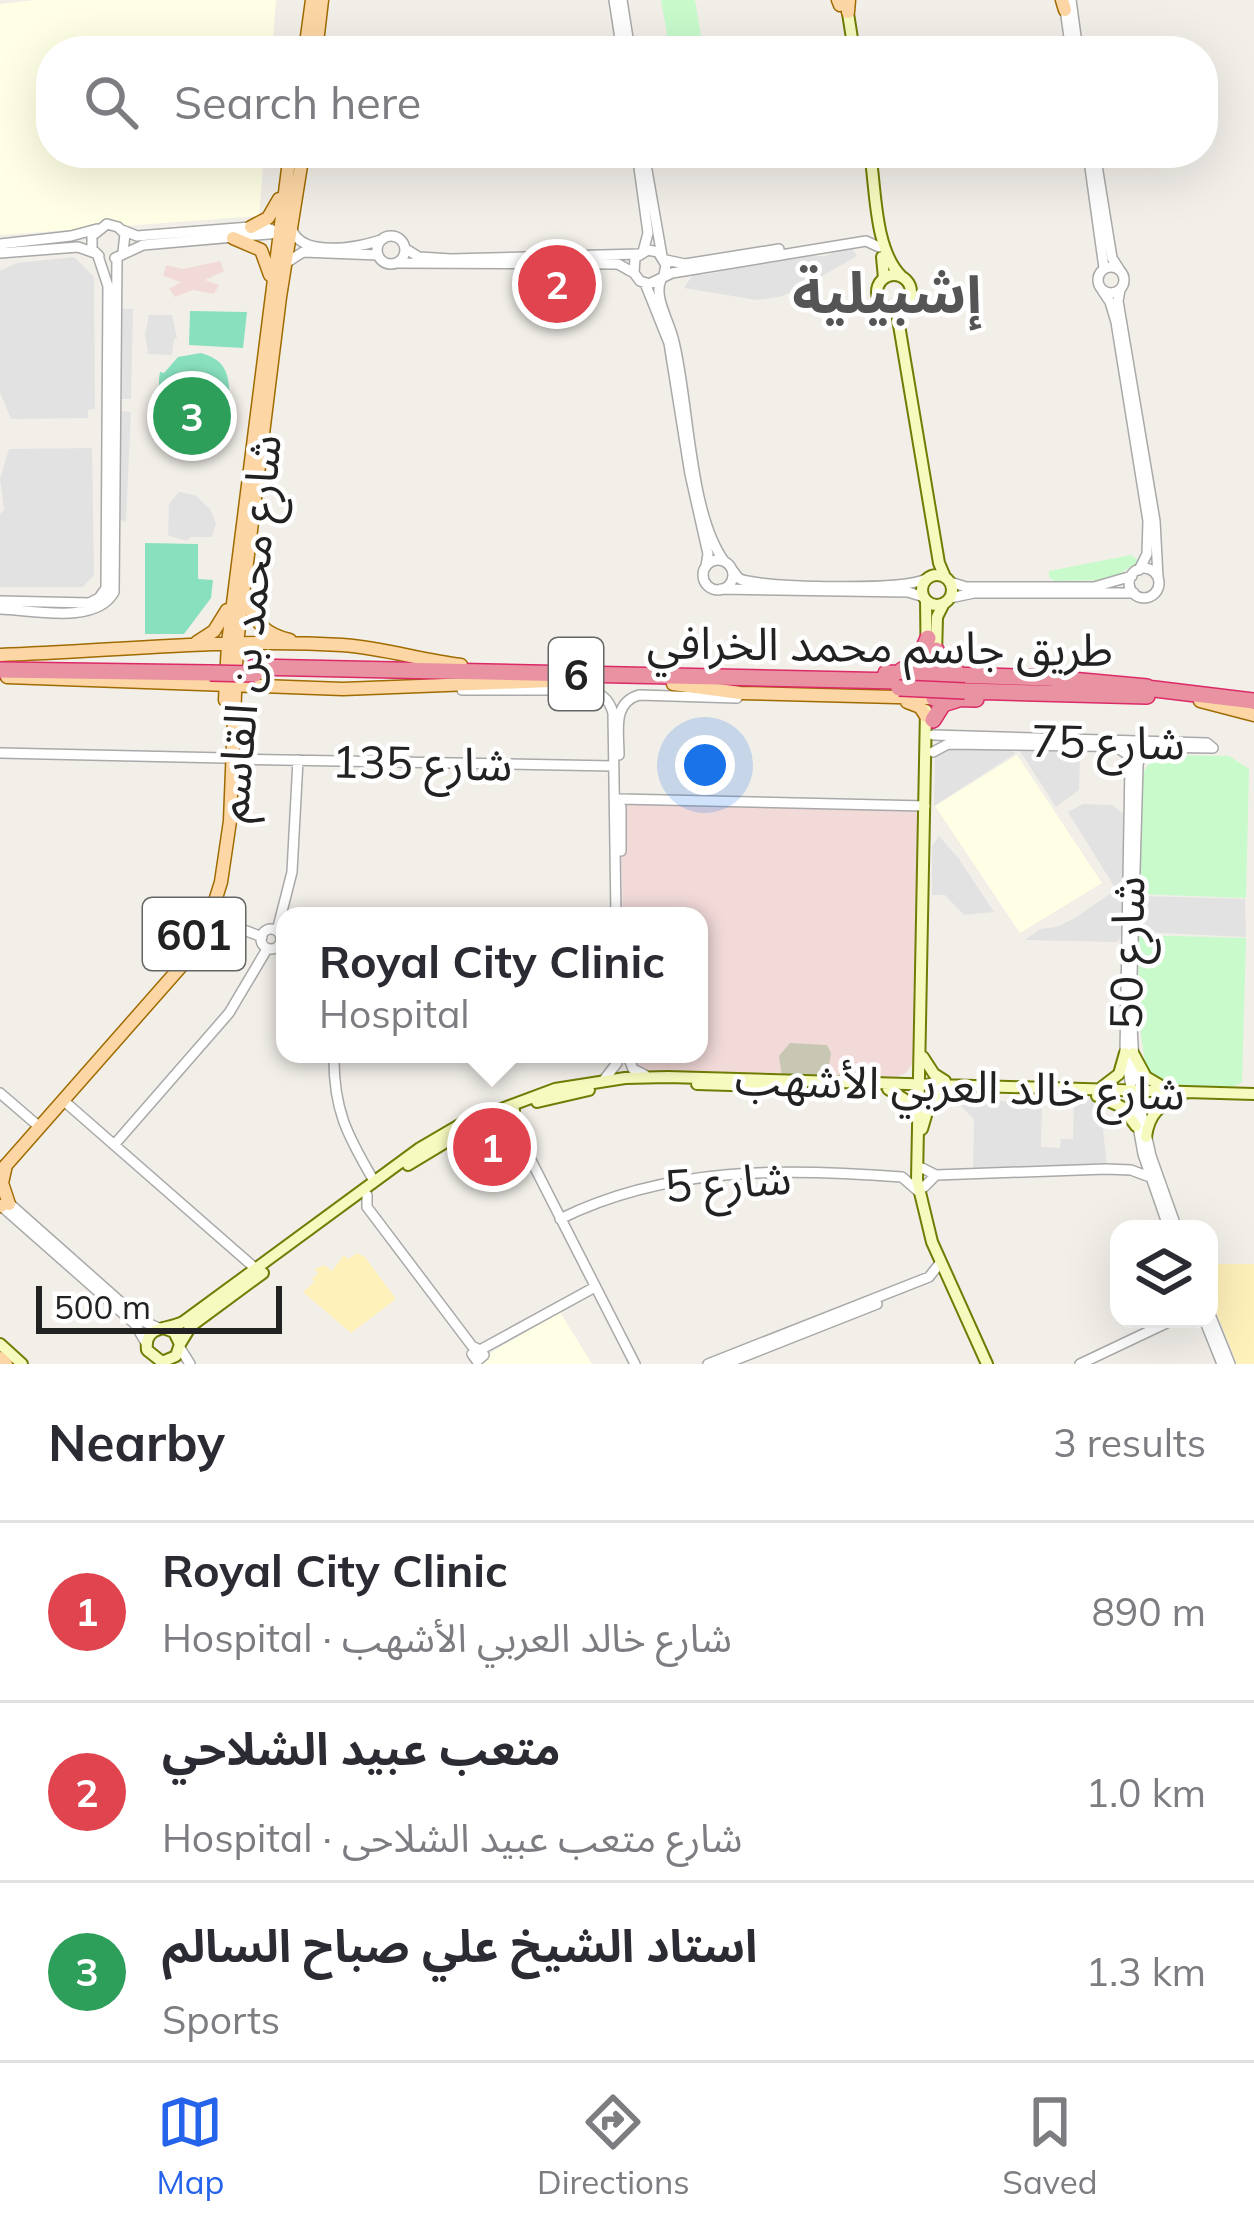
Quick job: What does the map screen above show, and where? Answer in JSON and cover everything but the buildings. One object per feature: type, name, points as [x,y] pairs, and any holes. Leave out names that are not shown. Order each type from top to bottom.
[{"type":"highway","points":[[669,680],[911,668],[932,644],[946,669],[1153,692]]},
{"type":"highway","name":"طريق جاسم محمد الخرافي","points":[[0,666],[669,680]]},
{"type":"highway","name":"طريق جاسم محمد الخرافي","points":[[254,671],[522,673],[963,691],[1153,692],[1254,705]]},
{"type":"highway","points":[[861,672],[1025,678]]},
{"type":"highway","points":[[930,698],[963,691]]},
{"type":"highway","points":[[931,723],[943,704],[963,691]]},
{"type":"main road","points":[[843,3],[848,36]]},
{"type":"main road","points":[[309,36],[317,6]]},
{"type":"main road","points":[[316,36],[317,6]]},
{"type":"main road","name":"شارع محمد بن القاسم","points":[[242,573],[272,296],[300,168]]},
{"type":"main road","points":[[869,168],[884,278],[878,296],[887,307],[939,563],[938,578],[947,601]]},
{"type":"main road","points":[[870,168],[893,268],[911,292],[898,319],[910,415]]},
{"type":"main road","points":[[251,227],[274,211],[288,169]]},
{"type":"main road","name":"شارع محمد بن القاسم","points":[[2,1165],[184,963],[210,916],[226,862],[232,643],[286,263],[288,169]]},
{"type":"main road","points":[[232,238],[252,243],[265,255],[272,296]]},
{"type":"main road","points":[[884,278],[902,277]]},
{"type":"main road","points":[[887,307],[903,305]]},
{"type":"main road","points":[[242,573],[250,609],[264,629],[285,639],[315,644]]},
{"type":"main road","points":[[187,646],[206,638],[221,622],[242,573]]},
{"type":"main road","points":[[932,644],[925,599],[938,578]]},
{"type":"main road","points":[[925,599],[934,605],[947,601]]},
{"type":"main road","points":[[926,889],[926,806],[933,752],[932,644],[937,617],[947,601]]},
{"type":"main road","points":[[0,666],[187,646],[315,644],[522,673]]},
{"type":"main road","points":[[0,666],[206,693],[228,712],[247,695],[273,688]]},
{"type":"main road","points":[[669,680],[784,695],[930,698]]},
{"type":"main road","points":[[154,684],[273,688],[550,681]]},
{"type":"main road","points":[[870,698],[912,702],[931,723],[919,1166],[940,1262],[980,1338]]},
{"type":"main road","name":"شارع محمد بن القاسم","points":[[2,1165],[179,959],[192,937],[218,868],[228,758]]},
{"type":"main road","points":[[1129,1053],[1120,1074],[1097,1092],[1122,1107],[1136,1126]]},
{"type":"main road","points":[[1129,1053],[1146,1077],[1179,1094],[1151,1116],[1146,1138]]},
{"type":"main road","points":[[919,1123],[904,1099],[886,1085],[920,1057]]},
{"type":"main road","points":[[919,1123],[930,1102],[951,1088],[920,1057]]},
{"type":"main road","name":"شارع خالد العربي الأشهب","points":[[180,1346],[191,1326],[374,1181],[488,1112],[555,1090],[603,1081],[650,1076],[706,1081]]},
{"type":"main road","name":"شارع خالد العربي الأشهب","points":[[161,1328],[184,1322],[315,1229],[367,1201],[427,1148],[516,1109],[622,1085],[706,1081],[1254,1097]]},
{"type":"main road","points":[[2,1165],[2,1203]]},
{"type":"main road","points":[[921,1189],[990,1364]]},
{"type":"main road","points":[[140,1364],[146,1346],[161,1328],[174,1332],[180,1346],[176,1356],[164,1363],[146,1346]]},
{"type":"main road","points":[[0,1344],[22,1364]]},
{"type":"street","points":[[618,0],[624,36]]},
{"type":"street","points":[[1068,3],[1073,36]]},
{"type":"street","points":[[634,273],[633,262],[648,233],[642,168]]},
{"type":"street","points":[[643,168],[663,258],[657,292],[677,352],[702,505],[713,543],[742,580],[907,585],[938,578],[966,587],[1133,593],[1142,598],[1152,596],[1159,586],[1118,301],[1125,281],[1112,258],[1094,168]]},
{"type":"street","points":[[1093,168],[1105,268],[1098,276],[1111,302],[1131,394]]},
{"type":"street","points":[[0,244],[71,236],[112,224],[137,236],[289,226]]},
{"type":"street","points":[[645,284],[685,267],[866,238],[875,225]]},
{"type":"street","points":[[0,253],[78,247],[120,255],[143,244],[232,238],[289,226]]},
{"type":"street","points":[[289,226],[303,248]]},
{"type":"street","points":[[283,285],[289,226]]},
{"type":"street","points":[[0,605],[96,610],[112,597],[116,575],[108,286],[91,240],[97,229]]},
{"type":"street","points":[[0,605],[96,600],[107,584],[120,255],[126,244],[122,230]]},
{"type":"street","points":[[286,263],[303,248],[352,246],[397,237],[419,256],[641,253],[685,267]]},
{"type":"street","points":[[866,238],[879,248]]},
{"type":"street","points":[[378,255],[382,239]]},
{"type":"street","points":[[303,248],[378,255],[387,264],[618,265],[634,273],[645,284],[669,343],[693,490],[708,549],[706,583],[721,590],[908,592],[925,599]]},
{"type":"street","points":[[398,263],[406,249]]},
{"type":"street","points":[[1105,268],[1119,269]]},
{"type":"street","points":[[1102,290],[1120,290]]},
{"type":"street","points":[[1133,593],[1135,573],[1147,554],[1148,499]]},
{"type":"street","points":[[107,540],[110,573],[116,575]]},
{"type":"street","points":[[706,566],[715,560],[729,566]]},
{"type":"street","points":[[721,590],[731,583],[729,566]]},
{"type":"street","points":[[947,601],[998,589],[1094,586],[1152,570],[1158,577]]},
{"type":"street","points":[[391,687],[585,690],[603,696],[616,708],[618,863]]},
{"type":"street","points":[[620,907],[613,766],[616,708],[639,694],[749,699],[784,695]]},
{"type":"street","name":"شارع 75","points":[[931,723],[994,742],[1119,749],[1151,748],[1213,746],[1211,751],[1151,748],[994,742],[948,744],[933,752]]},
{"type":"street","name":"شارع 50","points":[[1129,1053],[1138,760],[1151,748]]},
{"type":"street","name":"شارع 50","points":[[1119,749],[1130,761],[1129,1053],[1136,1126],[1150,1180],[1169,1220]]},
{"type":"street","name":"شارع 135","points":[[0,753],[613,766]]},
{"type":"street","points":[[286,907],[298,760]]},
{"type":"street","points":[[1130,782],[1134,782],[1137,806]]},
{"type":"street","points":[[620,799],[926,806]]},
{"type":"street","points":[[210,916],[262,937],[267,949]]},
{"type":"street","points":[[262,937],[266,931],[276,936]]},
{"type":"street","points":[[267,949],[276,947]]},
{"type":"street","points":[[113,1145],[229,1012],[267,949]]},
{"type":"street","points":[[335,1063],[338,1110],[374,1181]]},
{"type":"street","points":[[603,1081],[618,1063]]},
{"type":"street","points":[[629,1063],[650,1076]]},
{"type":"street","points":[[0,1093],[36,1124]]},
{"type":"street","name":"شارع 50","points":[[1134,1093],[1170,1220]]},
{"type":"street","points":[[64,1101],[256,1269]]},
{"type":"street","points":[[512,1123],[516,1109]]},
{"type":"street","points":[[497,1117],[512,1123],[634,1364]]},
{"type":"street","points":[[1131,1169],[1141,1163],[1143,1154]]},
{"type":"street","points":[[935,1175],[921,1189],[902,1178],[919,1166],[935,1175],[1131,1169],[1150,1180]]},
{"type":"street","name":"شارع 5","points":[[560,1219],[644,1186],[724,1173],[902,1178]]},
{"type":"street","points":[[367,1201],[477,1356],[596,1287]]},
{"type":"street","points":[[2,1203],[142,1321],[161,1328]]},
{"type":"street","points":[[47,1241],[135,1324],[146,1346]]},
{"type":"street","points":[[725,1364],[918,1285],[935,1274],[940,1262]]},
{"type":"street","points":[[707,1364],[918,1285],[943,1281],[953,1288]]},
{"type":"street","points":[[1080,1364],[1156,1328]]},
{"type":"street","points":[[1212,1328],[1226,1364]]},
{"type":"street","points":[[180,1346],[190,1364]]},
{"type":"shaded area","points":[[276,0],[273,36],[36,36],[36,168],[263,168],[259,216],[0,235],[0,4]]},
{"type":"shaded area","points":[[850,245],[857,256],[779,297],[757,300],[684,288],[694,273],[825,256]]},
{"type":"shaded area","points":[[74,257],[94,277],[95,409],[88,410],[88,418],[11,419],[0,392],[0,271],[17,263]]},
{"type":"shaded area","points":[[220,261],[224,271],[205,280],[219,285],[214,294],[193,290],[175,297],[169,289],[181,282],[163,276],[166,265],[183,269]]},
{"type":"shaded area","points":[[119,309],[133,309],[131,399],[121,399]]},
{"type":"shaded area","points":[[149,315],[172,315],[177,338],[172,355],[148,354]]},
{"type":"shaded area","points":[[121,411],[131,412],[126,522],[120,520]]},
{"type":"shaded area","points":[[92,448],[94,575],[83,587],[0,587],[0,514],[4,510],[0,479],[9,449]]},
{"type":"shaded area","points":[[179,492],[195,495],[210,509],[216,523],[212,537],[186,541],[168,535],[169,504]]},
{"type":"shaded area","points":[[941,748],[1004,748],[1016,753],[934,806],[935,757]]},
{"type":"shaded area","points":[[1020,751],[1080,753],[1079,790],[1056,807]]},
{"type":"shaded area","points":[[1017,755],[1102,883],[1020,933],[935,806]]},
{"type":"shaded area","points":[[620,799],[925,806],[913,988],[917,1057],[906,1073],[884,1082],[638,1073],[632,1063],[708,1063],[708,907],[623,907]]},
{"type":"shaded area","points":[[1083,804],[1112,805],[1125,815],[1125,887],[1114,886],[1068,812]]},
{"type":"shaded area","points":[[939,836],[994,912],[964,915],[945,895],[932,895],[932,846]]},
{"type":"shaded area","points":[[1114,891],[1125,894],[1122,935],[1117,942],[1025,940],[1040,929],[1075,918]]},
{"type":"shaded area","points":[[1142,896],[1245,899],[1246,937],[1141,932]]},
{"type":"shaded area","points":[[790,1043],[827,1045],[831,1053],[827,1077],[782,1077],[779,1056]]},
{"type":"shaded area","points":[[953,1098],[1042,1103],[1041,1147],[1060,1148],[1061,1139],[1073,1139],[1074,1099],[1100,1100],[1107,1168],[973,1173],[974,1119]]},
{"type":"shaded area","points":[[560,1312],[592,1364],[472,1364]]},
{"type":"sand","points":[[357,1253],[396,1299],[351,1333],[303,1292],[314,1282],[315,1269],[324,1265],[332,1271],[344,1255],[348,1259]]},
{"type":"sand","points":[[1218,1264],[1254,1264],[1254,1364],[1237,1364],[1218,1316]]},
{"type":"green space","points":[[661,0],[695,0],[701,36],[667,36]]},
{"type":"green space","points":[[190,311],[247,312],[243,348],[189,345]]},
{"type":"green space","points":[[201,353],[223,367],[230,399],[220,443],[216,450],[198,457],[181,455],[183,450],[168,433],[159,437],[159,379],[160,372],[178,357]]},
{"type":"green space","points":[[145,543],[198,544],[198,579],[213,580],[211,598],[184,634],[145,634]]},
{"type":"green space","points":[[1131,555],[1139,561],[1111,580],[1054,581],[1049,577],[1049,571]]},
{"type":"green space","points":[[1229,756],[1249,769],[1246,898],[1139,894],[1143,772],[1154,757]]},
{"type":"green space","points":[[1139,935],[1246,938],[1242,1082],[1220,1090],[1192,1090],[1166,1083],[1146,1070],[1138,1014]]},
{"type":"place","name":"متعب عبيد الشلاحي","points":[[557,284]]},
{"type":"place","name":"استاد الشيخ علي صباح السالم","points":[[192,416]]},
{"type":"place","name":"Royal City Clinic","points":[[492,1147]]},
{"type":"district","name":"إشبيلية","points":[[887,291]]}]
